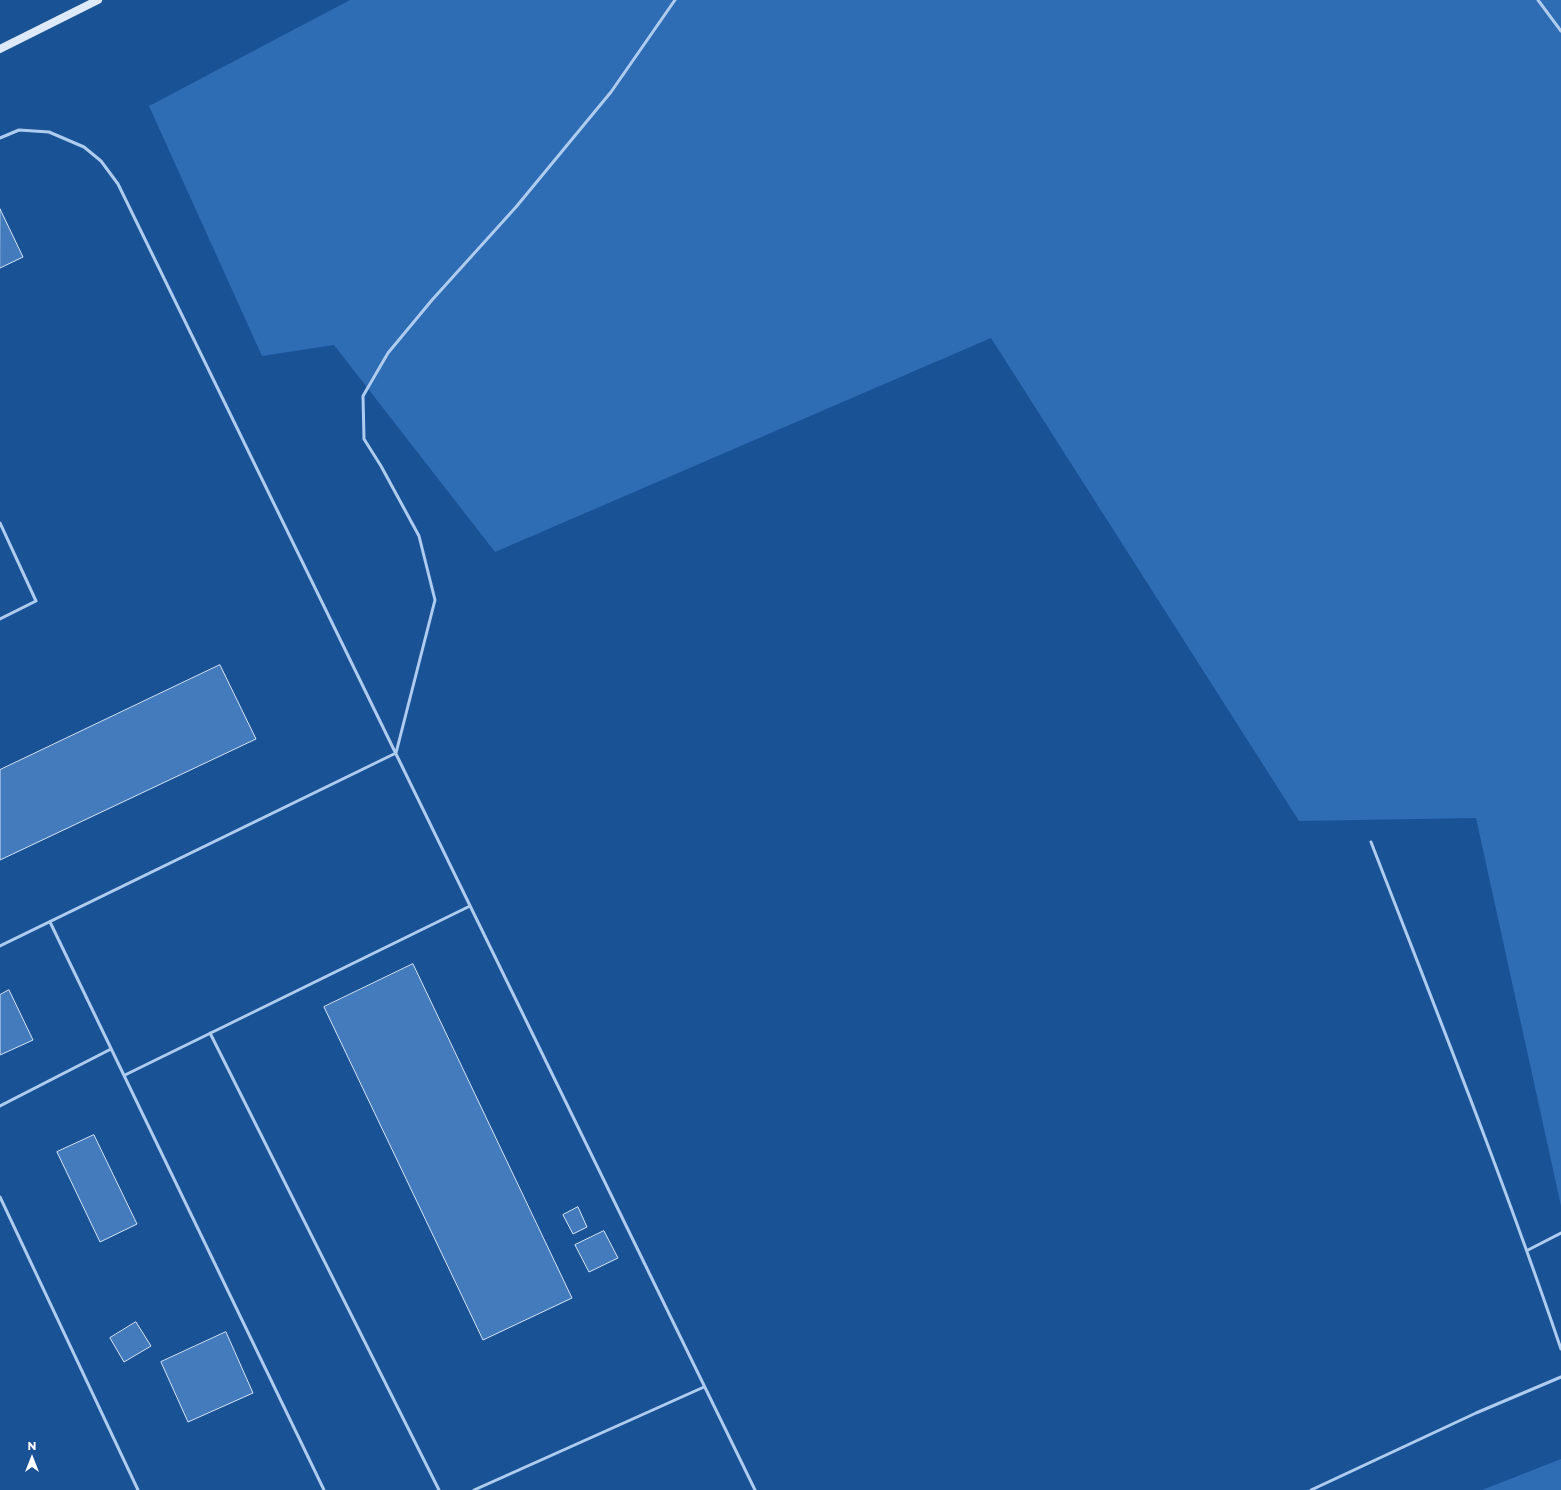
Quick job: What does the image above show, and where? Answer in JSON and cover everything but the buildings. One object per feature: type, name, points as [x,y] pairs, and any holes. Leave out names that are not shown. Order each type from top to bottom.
[{"type":"main road","points":[[0,48],[98,0]]},
{"type":"lane","points":[[0,946],[396,753],[435,600],[419,536],[381,466],[364,439],[363,396],[388,353],[432,300],[516,207],[611,92],[675,0]]},
{"type":"lane","points":[[1538,0],[1561,32]]},
{"type":"lane","points":[[0,138],[19,130],[48,132],[84,147],[101,161],[118,184],[755,1490]]},
{"type":"lane","points":[[0,523],[36,601],[0,619]]},
{"type":"lane","points":[[1371,842],[1528,1250],[1561,1349]]},
{"type":"lane","points":[[124,1076],[470,906]]},
{"type":"lane","points":[[50,922],[324,1490]]},
{"type":"lane","points":[[210,1033],[439,1490]]},
{"type":"lane","points":[[0,1106],[111,1048]]},
{"type":"lane","points":[[0,1197],[138,1490]]},
{"type":"lane","points":[[1528,1250],[1561,1233]]},
{"type":"lane","points":[[1311,1490],[1476,1413],[1561,1377]]},
{"type":"lane","points":[[474,1490],[704,1387]]},
{"type":"shaded area","points":[[350,0],[1561,0],[1561,1206],[1476,818],[1299,821],[991,338],[495,552],[334,345],[262,356],[149,106]]},
{"type":"shaded area","points":[[1561,1459],[1561,1490],[1482,1490]]}]
